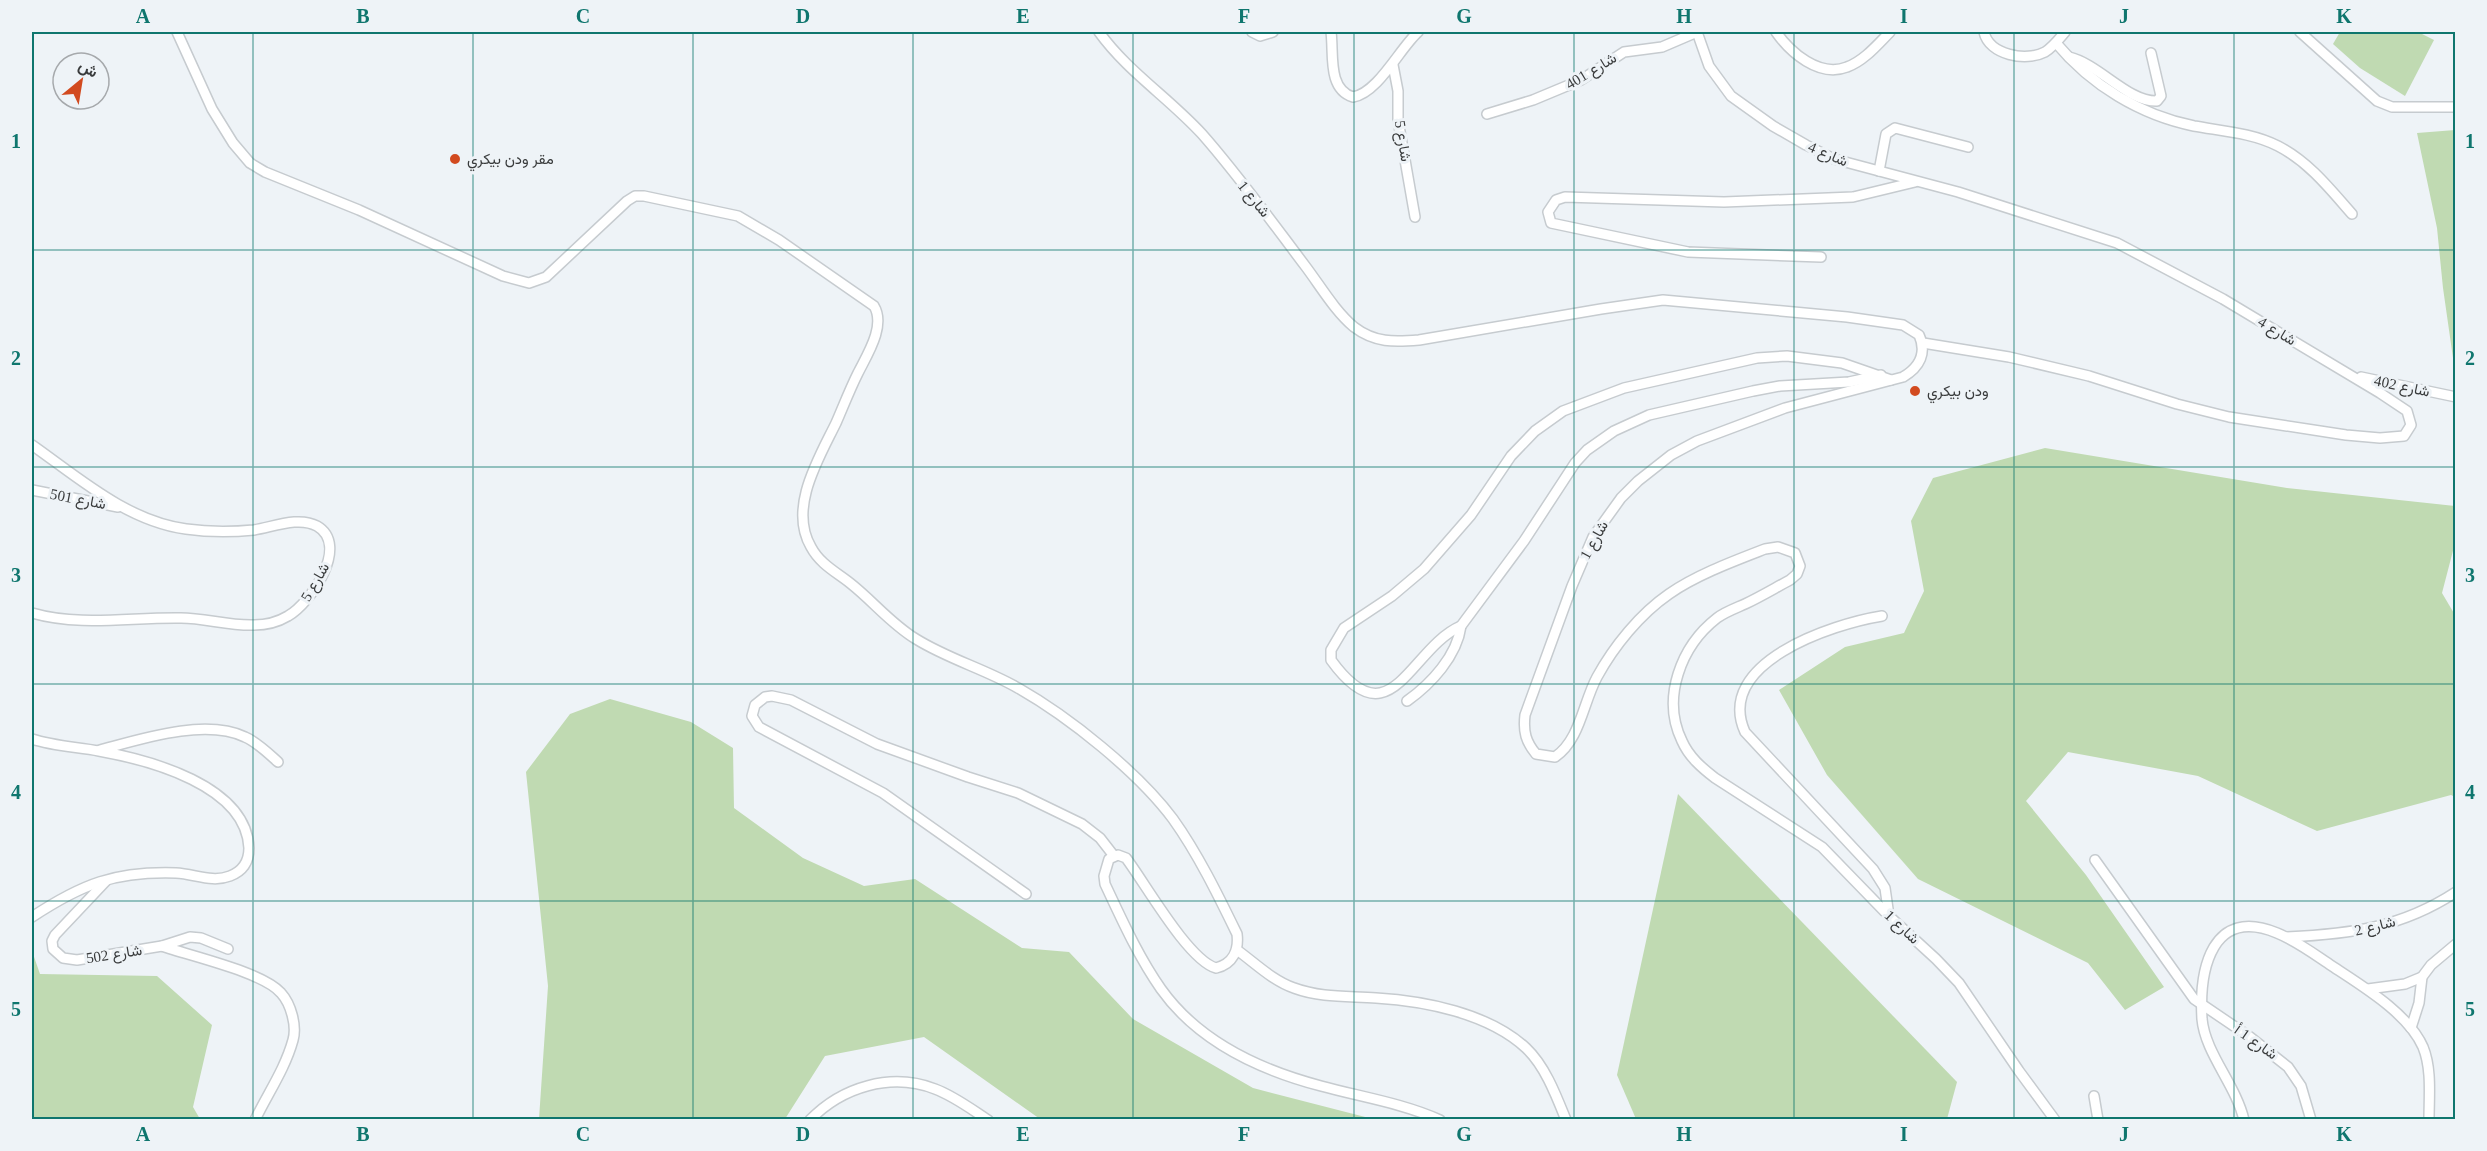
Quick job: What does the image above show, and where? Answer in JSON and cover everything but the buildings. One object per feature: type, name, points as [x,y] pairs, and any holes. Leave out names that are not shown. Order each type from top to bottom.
[{"type":"street","points":[[177,32],[212,109],[233,143],[250,163],[272,175],[359,210],[503,276],[529,283],[546,277],[627,201],[635,196],[644,196],[738,216],[779,240],[874,306],[879,320],[869,351],[819,458],[805,497],[803,521],[805,534],[811,547],[833,572],[849,582],[903,631],[953,659],[1000,679],[1032,696],[1080,731],[1128,772],[1172,819],[1197,857],[1237,934],[1237,950],[1229,963],[1216,968],[1207,965],[1177,932],[1126,858],[1114,856],[1106,866],[1105,884],[1137,951],[1174,1004],[1209,1037],[1235,1053],[1288,1075],[1319,1086],[1414,1110],[1440,1119]]},
{"type":"street","name":"شارع 1","points":[[1099,32],[1124,62],[1179,111],[1203,136],[1255,198],[1345,319],[1368,336],[1391,342],[1419,340],[1664,300],[1747,306],[1903,325],[1919,335],[1924,351],[1916,367],[1903,376],[1785,408],[1697,441],[1671,455],[1638,481],[1621,498],[1590,545],[1572,586],[1525,716],[1524,726],[1528,745],[1536,754],[1555,757],[1564,750],[1573,735],[1590,690],[1607,660],[1632,628],[1656,605],[1680,587],[1744,557],[1765,549],[1778,547],[1789,549],[1798,558],[1800,567],[1797,574],[1790,580],[1718,617],[1690,648],[1679,670],[1673,700],[1677,728],[1689,753],[1701,767],[1822,848],[1959,983],[2055,1119]]},
{"type":"street","points":[[1252,32],[1260,36],[1273,32]]},
{"type":"street","points":[[1331,32],[1335,79],[1343,93],[1353,97],[1360,95],[1394,65],[1401,51],[1418,32]]},
{"type":"street","name":"شارع 4","points":[[1697,32],[1709,66],[1723,87],[1740,104],[1773,126],[1822,153],[1958,192],[2117,243],[2223,298],[2349,374],[2407,411],[2411,425],[2404,436],[2380,438],[2229,417],[2078,374],[2008,357],[1923,343]]},
{"type":"street","name":"شارع 401","points":[[1486,114],[1533,100],[1581,80],[1624,51],[1662,47],[1697,32]]},
{"type":"street","points":[[1776,32],[1784,44],[1808,63],[1839,69],[1856,62],[1890,32]]},
{"type":"street","points":[[1984,32],[1989,43],[2003,52],[2032,57],[2046,52],[2065,32]]},
{"type":"street","points":[[2300,32],[2377,101],[2392,107],[2456,107]]},
{"type":"street","points":[[2056,43],[2067,57],[2092,79],[2142,110],[2185,124],[2241,134],[2276,145],[2305,164],[2352,214]]},
{"type":"street","points":[[2067,57],[2086,63],[2137,96],[2157,101],[2161,96],[2161,90],[2151,53]]},
{"type":"street","name":"شارع 5","points":[[1394,65],[1398,91],[1398,120],[1415,217]]},
{"type":"street","points":[[1879,171],[1886,134],[1895,128],[1968,147]]},
{"type":"street","points":[[1821,257],[1688,252],[1551,223],[1548,212],[1556,200],[1565,197],[1759,201],[1853,197],[1918,182]]},
{"type":"street","points":[[1881,375],[1849,382],[1780,386],[1753,391],[1649,414],[1614,431],[1587,450],[1575,463],[1524,541],[1461,626],[1442,636],[1405,678],[1380,695],[1373,694],[1356,686],[1331,660],[1331,650],[1344,628],[1392,596],[1424,568],[1471,515],[1511,456],[1534,431],[1563,411],[1624,388],[1757,358],[1787,356],[1817,359],[1857,366],[1881,375],[1892,380]]},
{"type":"street","name":"شارع 402","points":[[2349,374],[2456,397]]},
{"type":"street","name":"شارع 5","points":[[32,445],[124,508],[144,519],[188,530],[252,530],[304,522],[318,526],[328,537],[331,551],[322,576],[300,608],[289,616],[262,625],[184,618],[79,622],[32,613]]},
{"type":"street","name":"شارع 501","points":[[32,490],[124,508]]},
{"type":"street","points":[[1882,616],[1849,624],[1778,653],[1763,664],[1743,691],[1739,712],[1745,732],[1841,831],[1873,869],[1885,888],[1889,916]]},
{"type":"street","points":[[1407,701],[1422,690],[1445,663],[1460,638],[1461,626]]},
{"type":"street","points":[[1026,894],[883,793],[759,727],[752,716],[755,705],[772,696],[791,700],[877,744],[1018,793],[1082,824],[1100,838],[1114,856]]},
{"type":"street","points":[[98,750],[165,735],[217,729],[246,737],[278,762]]},
{"type":"street","points":[[32,917],[66,895],[88,885],[136,873],[181,873],[215,879],[231,876],[246,865],[249,856],[249,842],[240,819],[234,811],[206,788],[157,764],[98,750],[33,742]]},
{"type":"street","name":"شارع 1 أ","points":[[2095,860],[2189,993],[2202,1007],[2282,1060],[2301,1086],[2311,1119]]},
{"type":"street","name":"شارع 502","points":[[106,881],[55,935],[52,941],[53,949],[63,958],[77,960],[162,946],[190,937],[201,938],[228,950]]},
{"type":"street","name":"شارع 2","points":[[2287,937],[2330,935],[2372,929],[2414,916],[2456,892]]},
{"type":"street","points":[[2244,1119],[2234,1088],[2206,1037],[2202,1007],[2207,964],[2219,939],[2228,930],[2239,926],[2252,926],[2287,937],[2368,989],[2411,1028],[2423,1046],[2427,1059],[2429,1119]]},
{"type":"street","points":[[2411,1028],[2419,1003],[2422,977],[2431,965],[2456,944]]},
{"type":"street","points":[[162,946],[259,978],[281,992],[289,1004],[294,1038],[273,1088],[255,1119]]},
{"type":"street","points":[[1237,950],[1280,982],[1292,988],[1333,997],[1384,999],[1441,1007],[1481,1021],[1526,1048],[1540,1066],[1566,1119]]},
{"type":"street","points":[[2368,989],[2405,984],[2422,977]]},
{"type":"street","points":[[810,1119],[844,1094],[863,1087],[896,1082],[936,1089],[988,1119]]},
{"type":"street","points":[[2094,1096],[2098,1119]]},
{"type":"green space","points":[[2340,32],[2418,32],[2434,40],[2405,96],[2360,68],[2333,44]]},
{"type":"green space","points":[[2456,130],[2455,372],[2437,228],[2417,133]]},
{"type":"green space","points":[[2045,448],[2287,488],[2455,506],[2455,543],[2442,593],[2455,615],[2455,797],[2451,795],[2317,831],[2198,776],[2068,752],[2026,801],[2086,875],[2164,987],[2125,1010],[2088,963],[1918,879],[1827,775],[1779,690],[1845,647],[1904,633],[1924,591],[1911,521],[1933,478]]},
{"type":"green space","points":[[610,699],[691,722],[733,748],[734,808],[803,858],[864,886],[915,879],[1022,948],[1069,952],[1133,1019],[1253,1088],[1373,1119],[1040,1119],[924,1037],[825,1056],[785,1119],[539,1119],[548,986],[526,772],[570,714]]},
{"type":"green space","points":[[1678,794],[1957,1082],[1947,1119],[1636,1119],[1617,1075]]},
{"type":"green space","points":[[32,951],[40,974],[157,976],[212,1025],[193,1107],[200,1119],[32,1119]]},
{"type":"place","name":"مقر ودن بيكري","points":[[455,159]]},
{"type":"place","name":"ودن بيكري","points":[[1915,391]]}]
